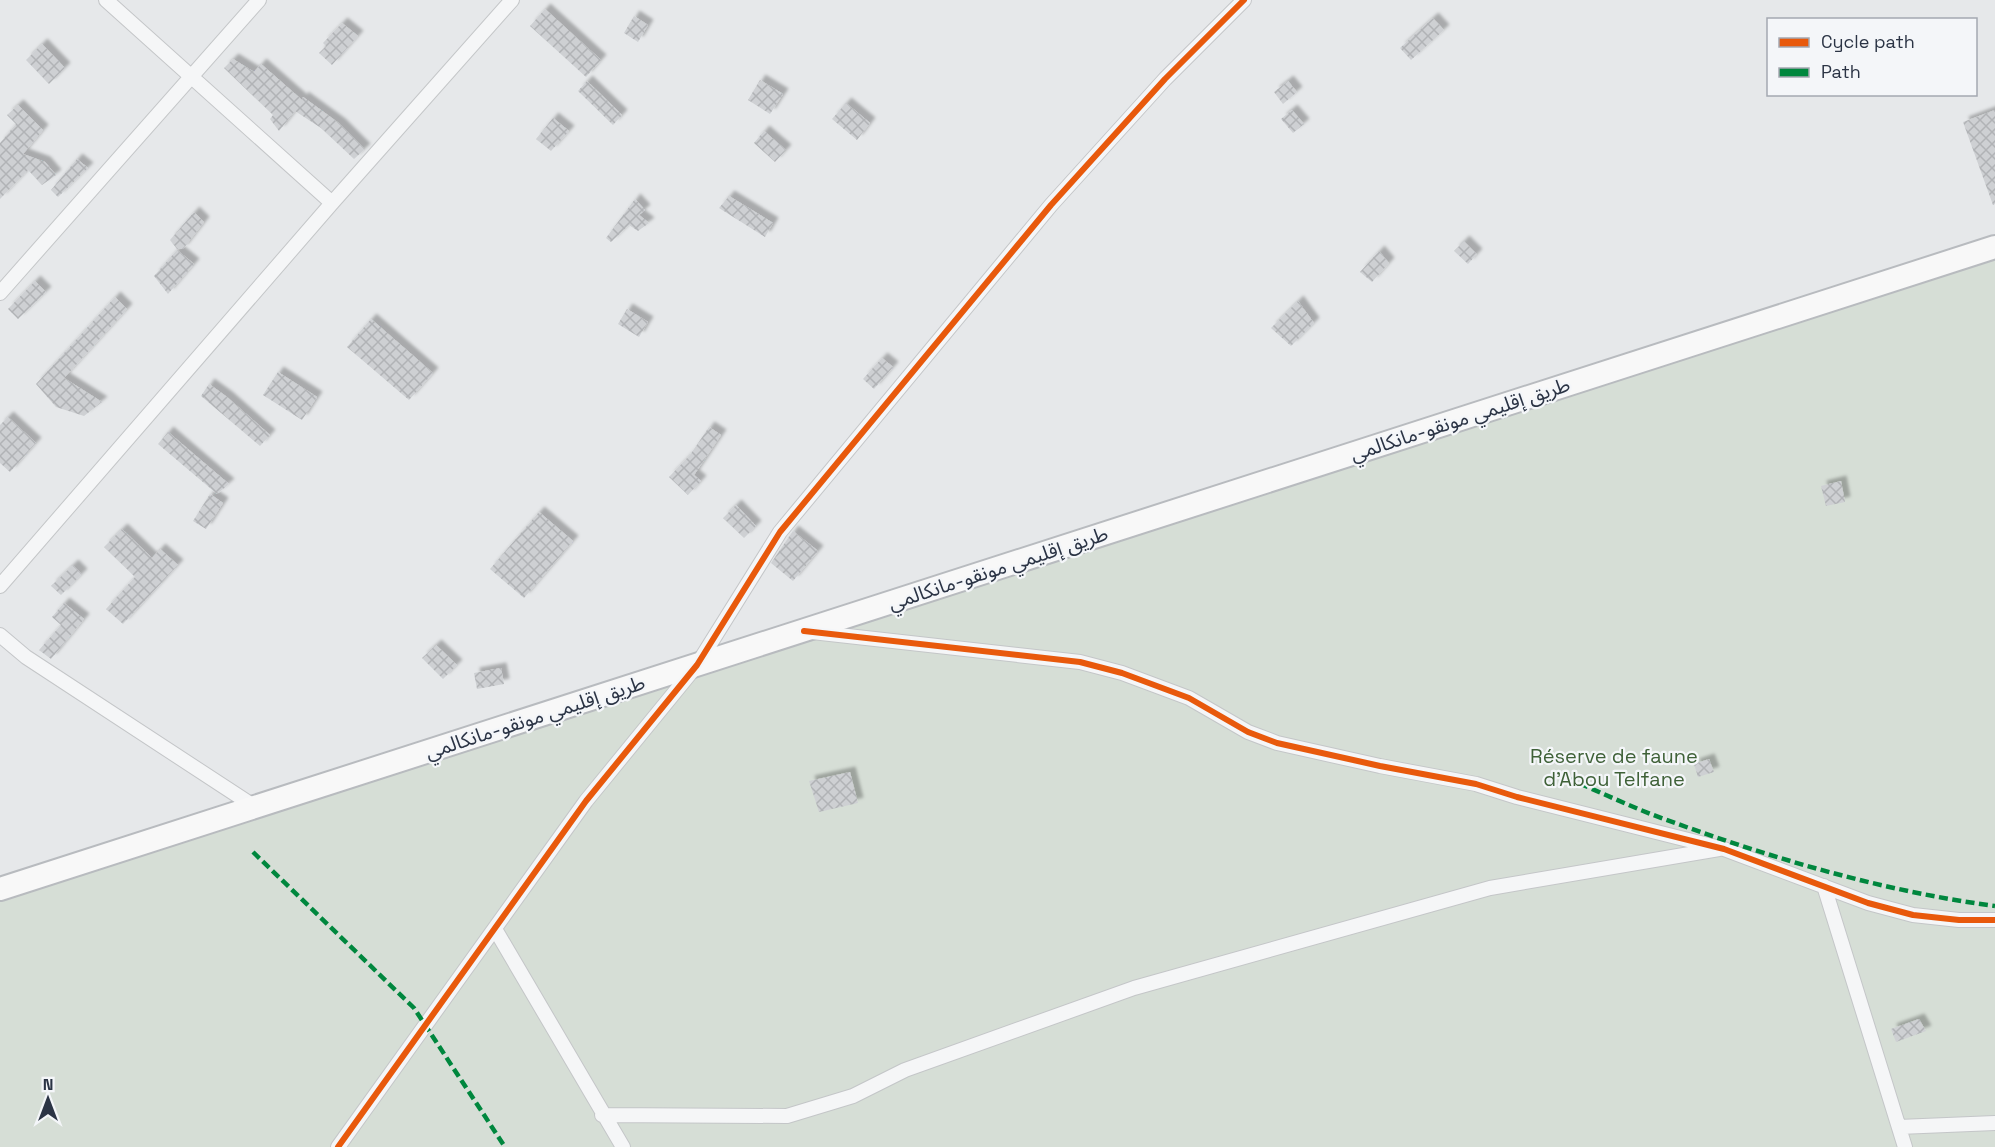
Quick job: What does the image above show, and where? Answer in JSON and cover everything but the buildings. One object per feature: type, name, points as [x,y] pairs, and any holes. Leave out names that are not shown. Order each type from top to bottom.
[{"type":"highway","name":"طريق إقليمي مونقو-مانكالمي","points":[[0,889],[1995,247]]},
{"type":"street","points":[[106,0],[332,203]]},
{"type":"street","points":[[0,293],[259,0]]},
{"type":"street","points":[[0,586],[332,203],[512,0]]},
{"type":"street","points":[[338,1147],[586,801],[697,665],[780,532],[1051,205],[1164,78],[1244,0]]},
{"type":"street","points":[[804,631],[1080,662],[1189,698],[1248,732],[1276,743],[1476,784],[1518,797],[1724,849],[1868,903],[1913,915],[1959,920],[1995,920]]},
{"type":"street","points":[[0,635],[26,657],[255,807]]},
{"type":"street","points":[[603,1115],[788,1116],[854,1096],[905,1070],[1146,985],[1490,888],[1724,849]]},
{"type":"street","points":[[1824,886],[1905,1147]]},
{"type":"street","points":[[495,929],[623,1147]]},
{"type":"street","points":[[1899,1127],[1995,1122]]},
{"type":"green space","name":"Réserve de faune d'Abou Telfane","points":[[1995,247],[1995,1147],[0,1147],[0,889]]},
{"type":"marked path","points":[[1567,778],[1664,819],[1786,860],[1911,892],[1995,906]]},
{"type":"marked path","points":[[253,852],[414,1008],[505,1147]]},
{"type":"cycle path","points":[[338,1147],[586,801],[697,665],[780,532],[1051,205],[1165,79],[1244,0]]},
{"type":"cycle path","points":[[804,631],[1080,662],[1122,673],[1189,698],[1248,732],[1277,743],[1476,784],[1517,797],[1724,849],[1868,903],[1913,915],[1959,920],[1995,920]]}]
